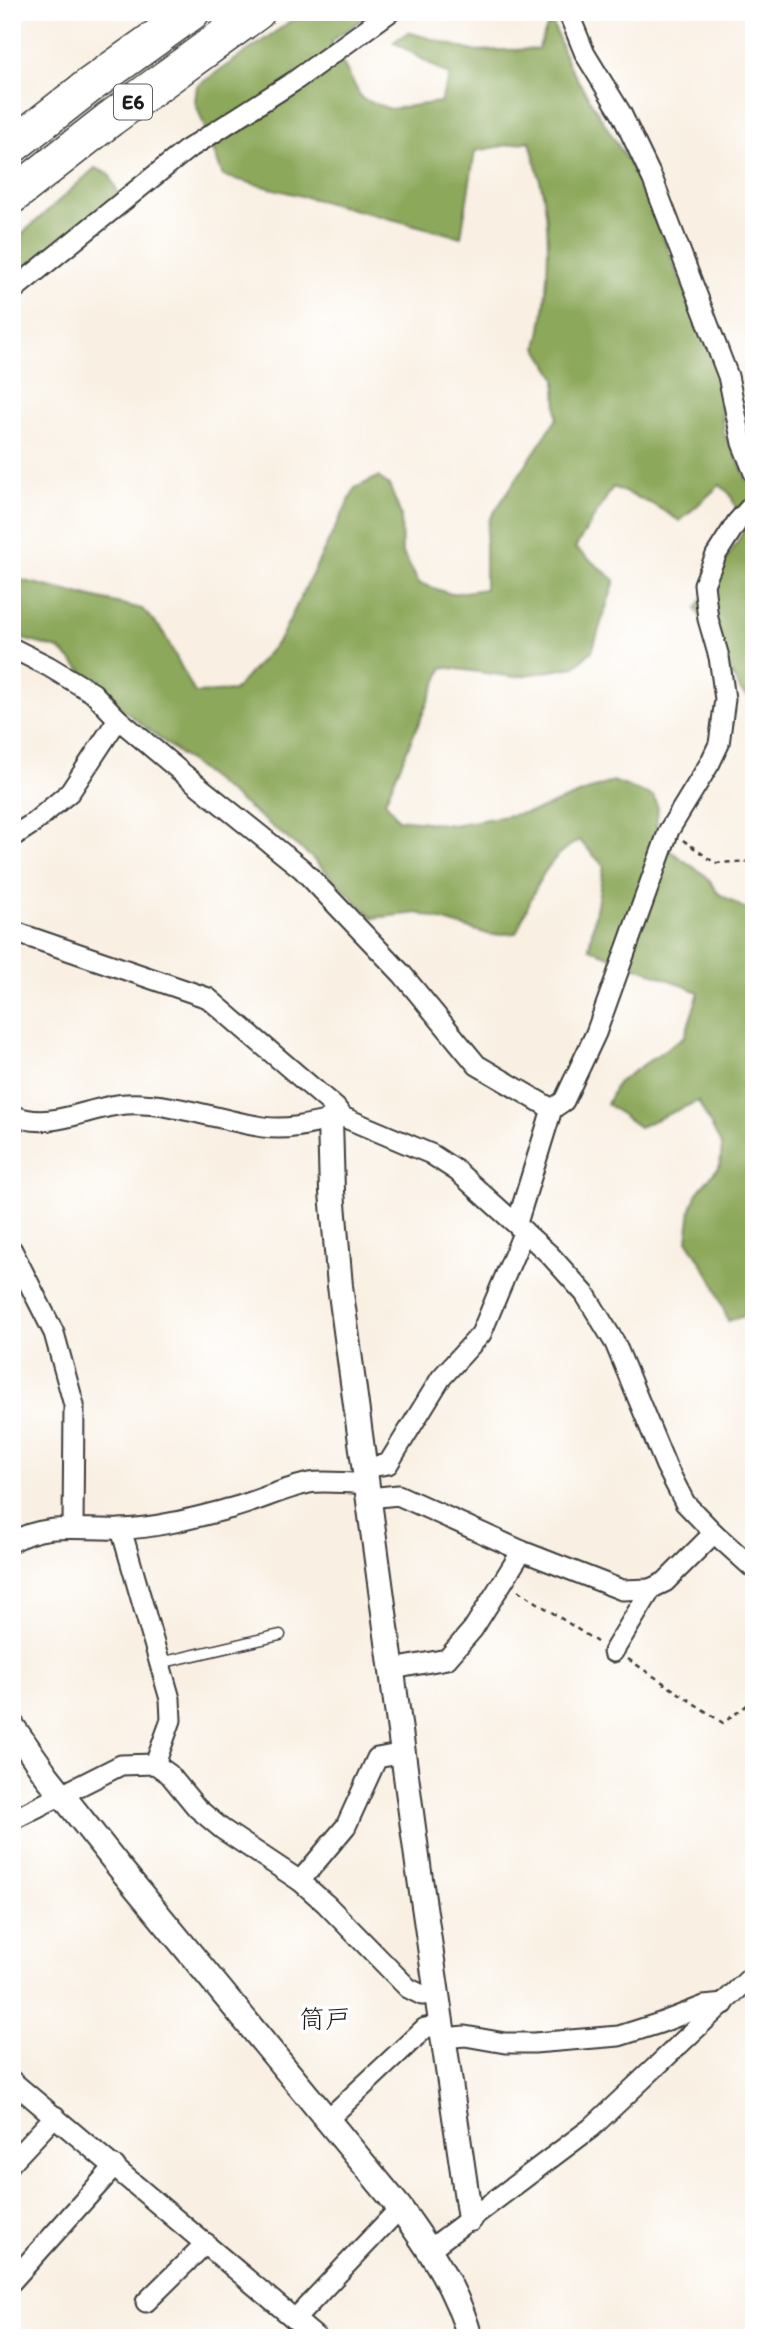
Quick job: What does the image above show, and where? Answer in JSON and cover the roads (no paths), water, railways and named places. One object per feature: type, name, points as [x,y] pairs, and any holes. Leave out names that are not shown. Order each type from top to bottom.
[{"type":"highway","name":"E6","points":[[12,146],[90,85],[192,12]]},
{"type":"highway","name":"E6","points":[[12,196],[110,119],[257,12]]},
{"type":"street","points":[[12,291],[185,151],[293,82],[390,12]]},
{"type":"street","points":[[568,12],[585,54],[621,113],[653,180],[728,376],[742,443],[754,473]]},
{"type":"street","points":[[367,1483],[388,1464],[440,1378],[481,1334],[521,1227],[552,1109],[564,1101],[596,1032],[669,830],[719,744],[725,699],[719,657],[708,620],[704,584],[716,555],[737,522],[754,503]]},
{"type":"street","points":[[12,648],[93,692],[118,719],[302,869],[402,974],[477,1065],[552,1109]]},
{"type":"street","points":[[12,837],[70,792],[118,719]]},
{"type":"street","points":[[12,931],[208,998],[336,1108],[332,1192],[337,1250],[442,2032],[470,2219]]},
{"type":"street","points":[[12,1115],[21,1119],[49,1121],[117,1105],[136,1104],[193,1111],[264,1127],[299,1127],[337,1118],[430,1154],[457,1171],[521,1227],[585,1294],[615,1343],[666,1466],[685,1503],[714,1534],[754,1569]]},
{"type":"street","points":[[12,1250],[54,1333],[74,1405],[73,1528]]},
{"type":"street","points":[[12,1542],[24,1535],[53,1527],[145,1527],[233,1507],[313,1482],[346,1485],[367,1483],[522,1551],[622,1590],[652,1588],[665,1582],[714,1534]]},
{"type":"street","points":[[121,1529],[170,1699],[171,1720],[155,1764]]},
{"type":"street","points":[[393,1669],[447,1659],[472,1629],[522,1551]]},
{"type":"street","points":[[613,1652],[652,1588]]},
{"type":"street","points":[[12,1726],[62,1794],[400,2208],[430,2249],[458,2301],[470,2338]]},
{"type":"street","points":[[300,1881],[346,1826],[377,1758],[404,1754]]},
{"type":"street","points":[[12,1820],[121,1765],[155,1764],[169,1774],[197,1808],[222,1829],[300,1881],[326,1904],[408,1988],[422,1995],[437,1993]]},
{"type":"street","points":[[430,2249],[591,2128],[754,1974]]},
{"type":"street","points":[[327,2120],[425,2028],[505,2043],[534,2043],[619,2036],[704,2006],[724,2004]]},
{"type":"street","points":[[12,2081],[317,2338]]},
{"type":"street","points":[[12,2162],[55,2116]]},
{"type":"street","points":[[12,2281],[115,2166]]},
{"type":"street","points":[[295,2319],[400,2208]]},
{"type":"street","points":[[146,2302],[206,2244]]},
{"type":"lane","points":[[160,1662],[280,1635]]},
{"type":"district","name":"筒戸","points":[[325,2019]]}]
